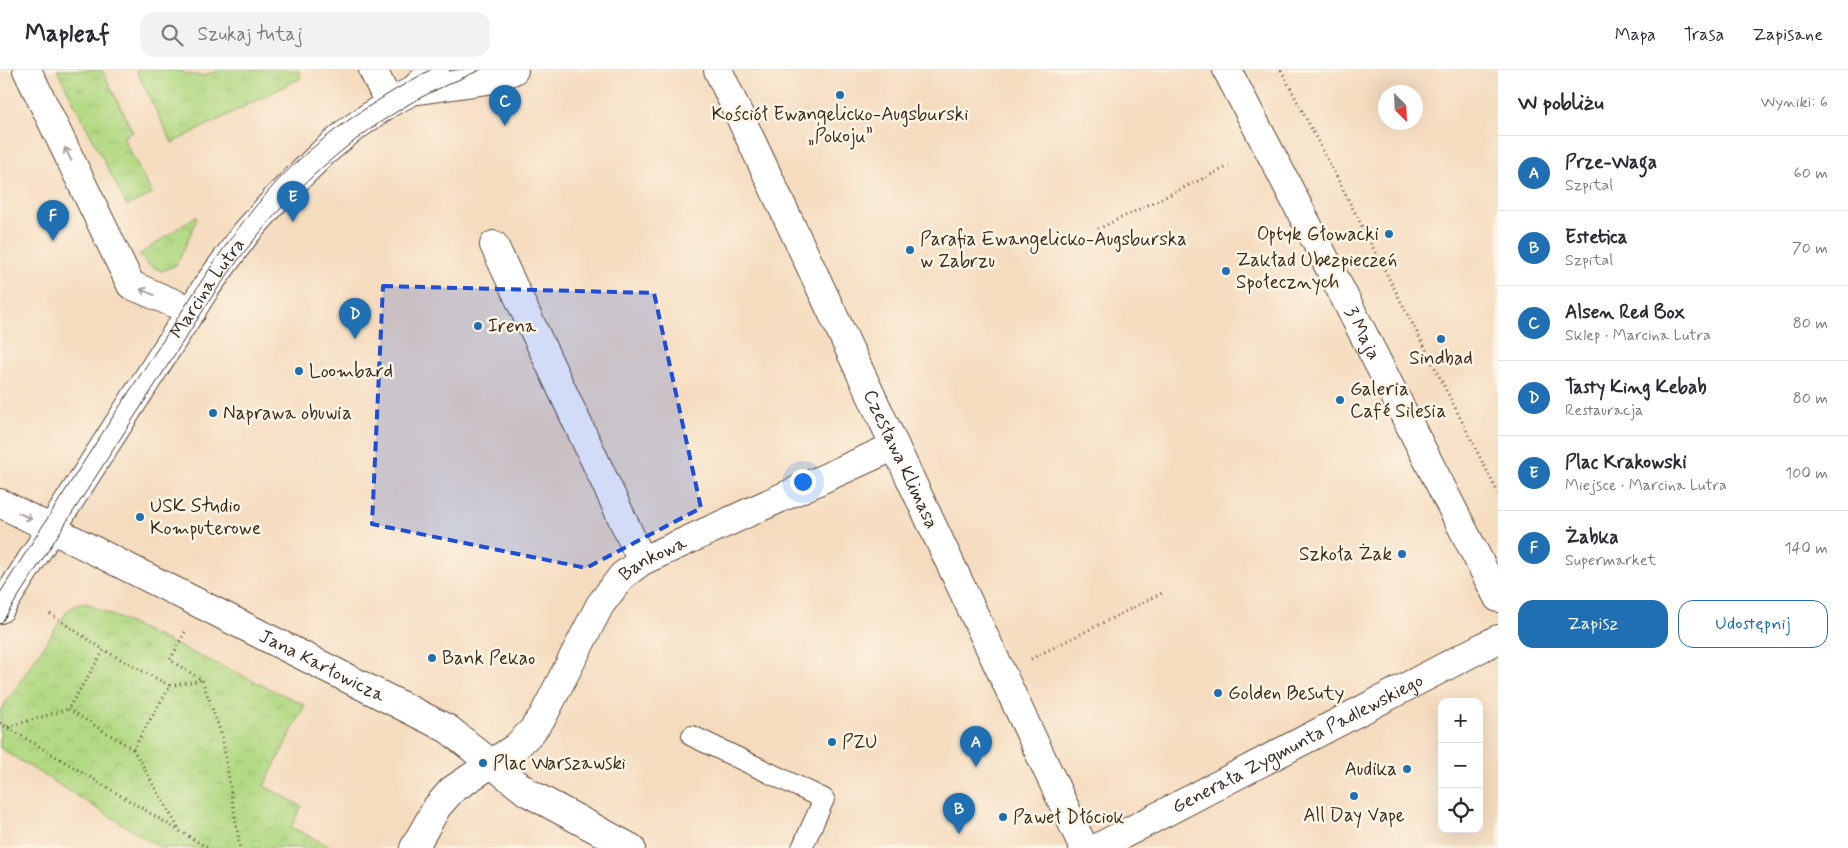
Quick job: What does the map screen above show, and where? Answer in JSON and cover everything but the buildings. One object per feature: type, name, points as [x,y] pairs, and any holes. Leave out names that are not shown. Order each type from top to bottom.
[{"type":"street","points":[[27,70],[131,285],[192,311]]},
{"type":"street","points":[[372,70],[401,97]]},
{"type":"street","name":"Marcina Lutra","points":[[0,609],[192,311],[246,233],[278,197],[324,152],[349,131],[401,97],[435,70]]},
{"type":"street","name":"Marcina Lutra","points":[[401,97],[494,79],[514,70]]},
{"type":"street","name":"Czesława Klimasa","points":[[718,70],[1084,848]]},
{"type":"street","name":"3 Maja","points":[[1227,70],[1498,598]]},
{"type":"street","points":[[494,244],[642,561]]},
{"type":"street","name":"Bankowa","points":[[414,848],[437,807],[452,790],[516,747],[532,732],[543,716],[600,605],[622,576],[642,561],[895,446]]},
{"type":"street","name":"Jana Karłowicza","points":[[0,504],[448,729],[527,792],[631,848]]},
{"type":"street","name":"Generała Zygmunta Padlewskiego","points":[[1097,848],[1498,639]]},
{"type":"lane","points":[[692,736],[824,799],[802,848]]},
{"type":"path","points":[[1281,70],[1498,493]]},
{"type":"path","points":[[1098,229],[1229,166]]},
{"type":"path","points":[[1002,673],[1162,593]]},
{"type":"path","points":[[50,614],[104,650],[170,686],[202,680]]},
{"type":"path","points":[[185,632],[170,660],[202,680],[222,736],[240,848]]},
{"type":"path","points":[[8,728],[68,709],[104,650]]},
{"type":"path","points":[[133,749],[170,686]]},
{"type":"path","points":[[68,709],[133,749],[180,831]]},
{"type":"path","points":[[0,723],[208,848]]},
{"type":"highlighted area","points":[[383,286],[654,293],[701,508],[586,568],[372,524]]},
{"type":"green space","points":[[57,70],[102,70],[133,132],[123,137],[152,194],[127,206]]},
{"type":"green space","points":[[136,70],[178,70],[202,76],[221,70],[298,70],[301,78],[172,143]]},
{"type":"green space","points":[[196,216],[197,219],[176,265],[162,271],[149,265],[139,255]]},
{"type":"green space","points":[[86,603],[305,705],[264,786],[302,806],[291,827],[333,848],[161,848],[0,748],[0,711],[68,610],[78,604]]},
{"type":"tram line","points":[[0,593],[202,280],[243,222],[290,168],[327,136],[367,107],[430,70]]},
{"type":"tram line","points":[[0,625],[215,292],[244,252],[286,202],[322,168],[380,122],[411,103],[480,70]]},
{"type":"place","name":"Kościół Ewangelicko-Augsburski „Pokoju”","points":[[840,95]]},
{"type":"place","name":"Alsen Red Box","points":[[505,126]]},
{"type":"place","name":"Plac Krakowski","points":[[293,222]]},
{"type":"place","name":"Optyk Głowacki","points":[[1389,234]]},
{"type":"place","name":"Żabka","points":[[53,241]]},
{"type":"place","name":"Parafia Ewangelicko-Augsburska w Zabrzu","points":[[910,250]]},
{"type":"place","name":"Zakład Ubezpieczeń Społecznych","points":[[1226,271]]},
{"type":"place","name":"Irena","points":[[478,326]]},
{"type":"place","name":"Tasty King Kebab","points":[[355,339]]},
{"type":"place","name":"Sindbad","points":[[1441,339]]},
{"type":"place","name":"Loombard","points":[[299,371]]},
{"type":"place","name":"Galeria Café Silesia","points":[[1340,400]]},
{"type":"place","name":"Naprawa obuwia","points":[[213,413]]},
{"type":"place","name":"USK Studio Komputerowe","points":[[140,517]]},
{"type":"place","name":"Szkoła Żak","points":[[1402,554]]},
{"type":"place","name":"Bank Pekao","points":[[432,658]]},
{"type":"place","name":"Golden Besuty","points":[[1218,693]]},
{"type":"place","name":"PZU","points":[[832,742]]},
{"type":"place","name":"Plac Warszawski","points":[[483,763]]},
{"type":"place","name":"Prze-Waga","points":[[976,767]]},
{"type":"place","name":"Audika","points":[[1407,769]]},
{"type":"place","name":"All Day Vape","points":[[1354,796]]},
{"type":"place","name":"Paweł Dłóciok","points":[[1003,817]]},
{"type":"place","name":"Estetica","points":[[959,834]]}]
